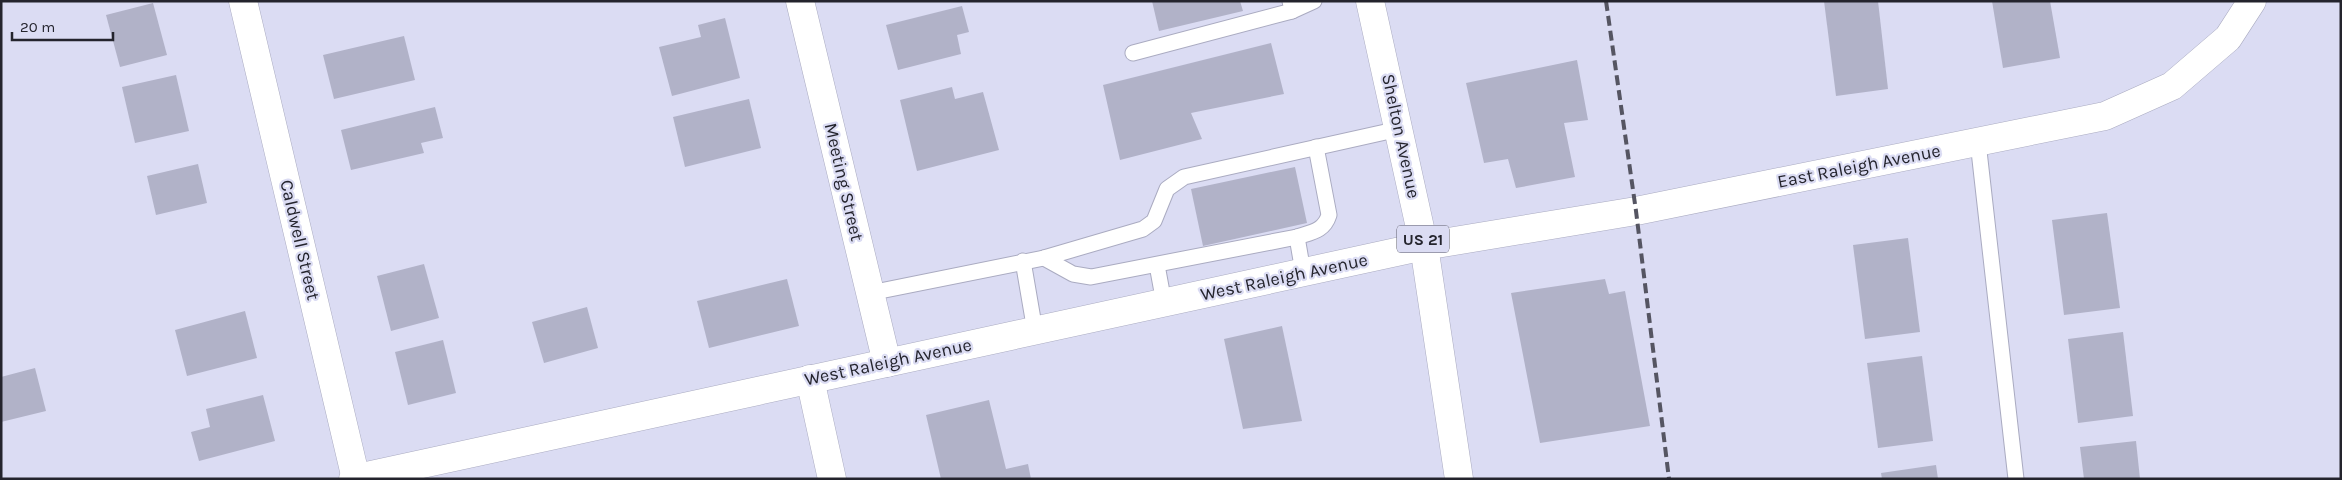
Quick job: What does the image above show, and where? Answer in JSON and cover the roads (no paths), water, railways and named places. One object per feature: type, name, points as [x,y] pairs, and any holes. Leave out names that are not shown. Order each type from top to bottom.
[{"type":"street","name":"Caldwell Street","points":[[243,1],[355,479]]},
{"type":"street","name":"Meeting Street","points":[[800,1],[887,362]]},
{"type":"street","name":"Shelton Avenue","points":[[1370,1],[1424,246],[1459,479]]},
{"type":"street","name":"East Raleigh Avenue","points":[[1424,246],[1636,211],[2105,116],[2172,86],[2228,38],[2252,1]]},
{"type":"street","name":"West Raleigh Avenue","points":[[355,479],[1424,246]]},
{"type":"street","points":[[810,380],[832,479]]},
{"type":"lane","points":[[1134,53],[1291,6],[1314,1]]},
{"type":"lane","points":[[870,293],[1044,258],[1142,229],[1154,220],[1160,210],[1162,197],[1167,189],[1184,177],[1399,129]]},
{"type":"lane","points":[[1978,142],[2016,479]]},
{"type":"lane","points":[[1044,258],[1073,274],[1091,277],[1297,237],[1320,230],[1330,215],[1316,147]]},
{"type":"lane","points":[[1297,237],[1303,272]]},
{"type":"lane","points":[[1023,261],[1035,331]]},
{"type":"lane","points":[[1157,265],[1164,303]]},
{"type":"railway","points":[[1606,1],[1636,211],[1669,479]]}]
